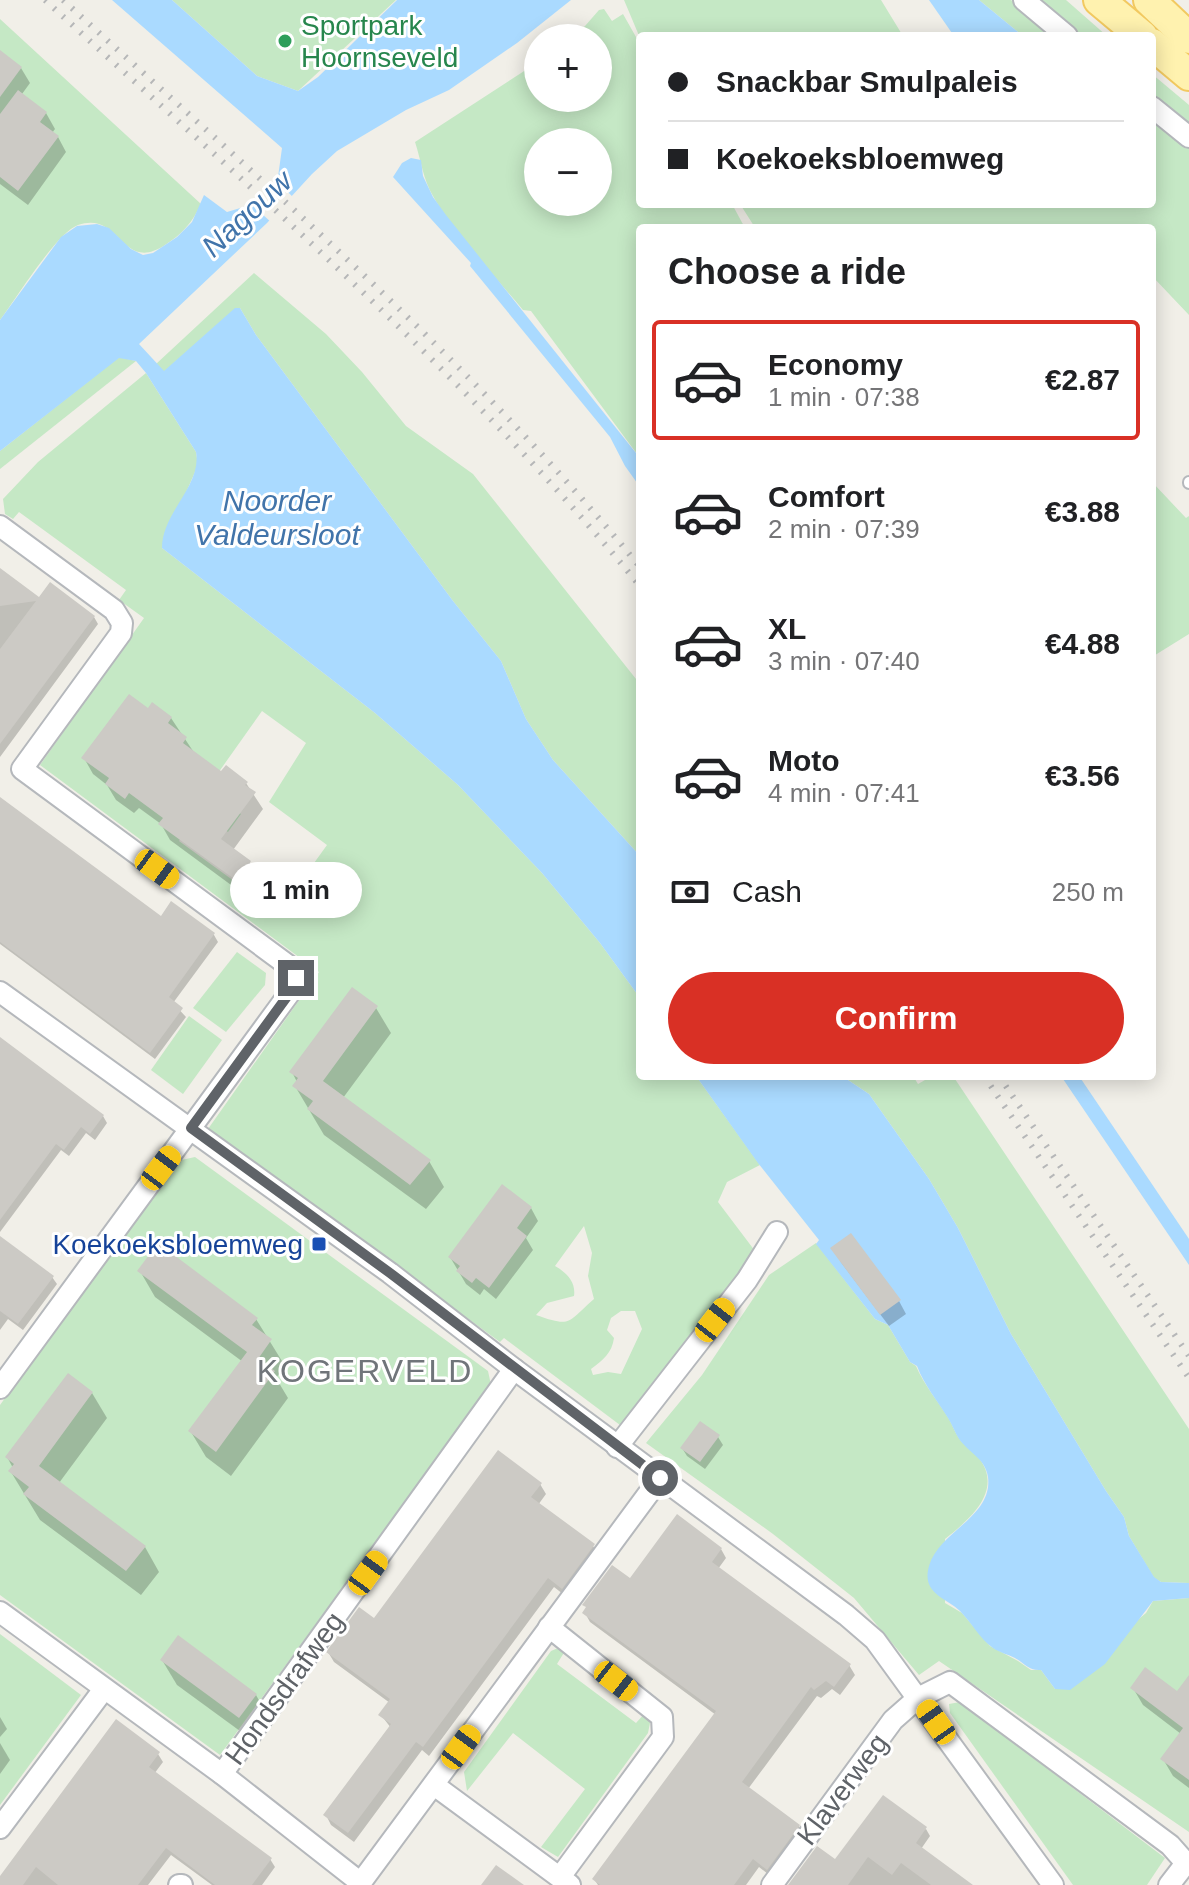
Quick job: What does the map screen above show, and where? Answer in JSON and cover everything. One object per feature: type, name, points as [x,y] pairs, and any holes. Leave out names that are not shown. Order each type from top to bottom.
[{"type":"main road","points":[[1099,0],[1137,32]]},
{"type":"main road","points":[[1149,0],[1189,38]]},
{"type":"main road","points":[[1156,47],[1189,75]]},
{"type":"street","points":[[1024,0],[1062,32]]},
{"type":"street","points":[[1156,110],[1189,137]]},
{"type":"street","points":[[0,526],[114,610],[122,623],[121,633],[22,769],[247,933],[293,969],[296,978],[294,987],[0,1388]]},
{"type":"street","points":[[0,992],[390,1273],[617,1447],[846,1615],[875,1640],[1053,1885]]},
{"type":"street","points":[[617,1447],[747,1280],[777,1232]]},
{"type":"street","name":"Hondsdrafweg","points":[[222,1774],[514,1369]]},
{"type":"street","points":[[0,1612],[222,1774],[360,1884],[660,1478]]},
{"type":"street","points":[[434,1785],[565,1881],[663,1737],[662,1717],[549,1627]]},
{"type":"street","points":[[918,1698],[950,1682],[1170,1845],[1187,1864],[1169,1885]]},
{"type":"street","points":[[0,1828],[104,1689]]},
{"type":"street","name":"Klaverweg","points":[[772,1885],[893,1720],[918,1698]]},
{"type":"green space","name":"Sportpark Hoornseveld","points":[[172,0],[396,0],[298,91],[257,76]]},
{"type":"green space","points":[[624,0],[881,0],[901,32],[637,32]]},
{"type":"green space","points":[[979,0],[1011,0],[1047,32],[1018,32]]},
{"type":"green space","points":[[1035,0],[1066,0],[1102,32],[1074,32]]},
{"type":"green space","points":[[604,9],[612,21],[623,14],[636,37],[636,208],[734,208],[743,224],[636,224],[636,453],[531,311],[523,310],[441,210],[424,176],[415,142],[524,71],[524,112],[612,112],[612,24],[587,24],[599,10]]},
{"type":"green space","points":[[0,19],[201,204],[181,232],[150,252],[139,252],[129,247],[104,226],[92,223],[78,225],[48,253],[0,320]]},
{"type":"green space","points":[[1156,77],[1189,105],[1189,126],[1156,99]]},
{"type":"green space","points":[[1156,119],[1189,146],[1189,315],[1156,280],[1156,224],[753,224],[743,208],[1156,208]]},
{"type":"green space","points":[[254,273],[326,334],[406,426],[473,474],[636,679],[636,852],[553,760],[526,719],[501,661],[256,335],[240,308],[164,372],[156,364]]},
{"type":"green space","points":[[119,357],[136,361],[0,469],[0,451]]},
{"type":"green space","points":[[146,373],[196,452],[198,465],[162,548],[375,713],[458,785],[542,873],[636,992],[636,1080],[699,1080],[760,1165],[727,1182],[718,1202],[755,1251],[624,1428],[504,1338],[500,1342],[208,1129],[319,972],[40,765],[144,618],[119,600],[126,590],[19,512],[13,519],[5,514],[3,499],[38,462]],"holes":[[[262,711],[306,743],[269,802],[327,845],[278,913],[179,841],[192,821],[194,809],[228,832],[241,814],[206,790]],[[584,1226],[592,1253],[588,1276],[594,1299],[574,1318],[563,1322],[536,1315],[547,1303],[574,1296],[570,1278],[555,1266]],[[621,1311],[635,1311],[642,1329],[621,1374],[608,1372],[593,1375],[591,1369],[606,1356],[613,1343],[614,1338],[607,1330],[611,1318]]]},
{"type":"green space","points":[[1156,486],[1186,518],[1189,516],[1189,634],[1156,655]]},
{"type":"green space","points":[[237,952],[266,973],[265,985],[226,1032],[193,1008]]},
{"type":"green space","points":[[189,1016],[222,1040],[183,1094],[151,1070]]},
{"type":"green space","points":[[848,1080],[916,1080],[918,1084],[925,1080],[956,1080],[1189,1429],[1189,1583],[1161,1582],[1154,1578],[1129,1536],[1124,1517],[1011,1334],[958,1228],[929,1179],[869,1094]]},
{"type":"green space","points":[[195,1157],[488,1371],[491,1385],[220,1755],[0,1595],[0,1405],[177,1161]]},
{"type":"green space","points":[[816,1243],[875,1319],[888,1325],[959,1439],[977,1456],[986,1470],[988,1482],[980,1504],[945,1539],[945,1603],[962,1613],[990,1646],[1031,1670],[1041,1670],[1055,1689],[1146,1613],[1153,1601],[1189,1598],[1189,1832],[939,1661],[919,1675],[854,1598],[773,1534],[646,1443],[702,1375],[769,1275]]},
{"type":"green space","points":[[0,1634],[81,1695],[0,1805]]},
{"type":"green space","points":[[558,1648],[565,1651],[557,1664],[636,1723],[645,1713],[651,1718],[648,1733],[558,1857],[541,1847],[585,1789],[513,1733],[467,1791],[464,1772],[551,1651]]},
{"type":"green space","points":[[960,1702],[1165,1858],[1147,1885],[1073,1885],[950,1713],[949,1704]]},
{"type":"water","name":"Noorder Valdeursloot","points":[[112,0],[172,0],[257,76],[298,91],[318,77],[397,0],[571,0],[541,24],[524,24],[524,37],[449,90],[406,110],[337,151],[267,223],[139,344],[164,371],[235,308],[240,308],[256,335],[501,661],[526,719],[553,760],[636,852],[636,992],[542,873],[458,785],[375,713],[162,548],[168,523],[193,476],[196,452],[136,361],[119,358],[0,451],[0,320],[61,237],[77,226],[97,224],[109,228],[131,249],[143,255],[153,253],[177,237],[192,222],[204,195],[227,212],[247,206],[250,208],[278,177],[282,148]]},
{"type":"water","points":[[929,0],[979,0],[1018,32],[951,32]]},
{"type":"water","points":[[411,158],[421,160],[423,176],[446,215],[636,453],[636,481],[610,437],[470,266],[471,263],[393,177],[402,163]]},
{"type":"water","points":[[699,1080],[848,1080],[869,1094],[929,1179],[958,1228],[1011,1334],[1124,1517],[1129,1536],[1154,1577],[1161,1582],[1189,1583],[1189,1598],[1153,1601],[1105,1664],[1070,1690],[1055,1689],[1041,1670],[1030,1668],[993,1648],[960,1611],[932,1589],[929,1566],[943,1543],[982,1503],[987,1491],[986,1470],[959,1439],[917,1366],[910,1362],[888,1325],[875,1319],[816,1244],[819,1240],[758,1163]]},
{"type":"water","points":[[1064,1080],[1082,1080],[1189,1239],[1189,1265]]},
{"type":"pier","points":[[273,178],[294,198],[272,223],[250,203]]},
{"type":"building","points":[[0,50],[22,67],[0,97]]},
{"type":"building","points":[[18,90],[47,112],[40,122],[59,136],[18,191],[0,177],[0,114]]},
{"type":"building","points":[[0,568],[39,597],[50,582],[95,616],[0,744],[0,649],[36,601],[0,606]]},
{"type":"building","points":[[129,694],[148,708],[152,702],[172,717],[168,723],[187,737],[183,743],[221,771],[226,765],[256,792],[221,839],[251,861],[237,881],[158,824],[163,818],[129,793],[125,799],[105,784],[109,778],[81,758]]},
{"type":"building","points":[[0,797],[161,916],[171,901],[215,933],[169,997],[183,1008],[150,1053],[0,942]]},
{"type":"building","points":[[352,987],[378,1006],[323,1081],[431,1160],[410,1185],[307,1109],[313,1101],[292,1086],[298,1078],[289,1072]]},
{"type":"building","points":[[0,1037],[104,1115],[90,1134],[81,1127],[64,1150],[56,1144],[0,1220]]},
{"type":"building","points":[[502,1184],[532,1207],[517,1228],[527,1236],[489,1288],[476,1278],[472,1283],[456,1271],[460,1266],[448,1257]]},
{"type":"building","points":[[851,1233],[901,1300],[880,1315],[830,1248]]},
{"type":"building","points":[[0,1236],[54,1276],[18,1324],[0,1311]]},
{"type":"building","points":[[158,1243],[258,1318],[252,1325],[272,1339],[258,1359],[275,1371],[216,1452],[188,1431],[247,1352],[137,1271]]},
{"type":"building","points":[[68,1373],[93,1392],[39,1466],[146,1546],[126,1571],[23,1494],[29,1487],[8,1471],[14,1464],[5,1457]]},
{"type":"building","points":[[700,1421],[720,1435],[700,1462],[680,1448]]},
{"type":"building","points":[[498,1450],[542,1483],[531,1497],[595,1544],[562,1589],[548,1578],[423,1747],[416,1742],[348,1833],[323,1815],[391,1724],[378,1715],[390,1699],[326,1652],[359,1607],[374,1618]]},
{"type":"building","points":[[677,1514],[722,1548],[712,1562],[851,1664],[834,1687],[826,1681],[814,1690],[811,1687],[742,1782],[800,1825],[767,1870],[753,1859],[734,1885],[600,1885],[592,1879],[716,1711],[582,1613],[586,1607],[582,1605],[612,1565],[630,1578]]},
{"type":"building","points":[[178,1635],[257,1694],[239,1718],[160,1660]]},
{"type":"building","points":[[1145,1667],[1177,1691],[1189,1675],[1189,1780],[1160,1759],[1183,1728],[1130,1688]]},
{"type":"building","points":[[116,1719],[160,1752],[149,1767],[272,1858],[252,1885],[215,1885],[166,1848],[138,1885],[58,1885],[36,1867],[23,1885],[0,1885],[0,1876]]},
{"type":"building","points":[[883,1795],[927,1827],[916,1843],[973,1885],[931,1885],[901,1863],[892,1875],[868,1857],[848,1885],[788,1885],[817,1846],[835,1859]]},
{"type":"building","points":[[496,1865],[524,1885],[481,1885]]},
{"type":"railway","points":[[45,0],[277,211],[428,356],[501,430],[636,581]]},
{"type":"railway","points":[[63,0],[288,204],[435,344],[506,416],[636,562]]},
{"type":"railway","points":[[987,1080],[1189,1378]]},
{"type":"railway","points":[[1002,1080],[1189,1356]]},
{"type":"place","name":"Sportpark Hoornseveld","points":[[285,41]]},
{"type":"place","name":"Koekoeksbloemweg","points":[[319,1244]]},
{"type":"district","name":"KOGERVELD","points":[[365,1371]]},
{"type":"route","points":[[296,978],[294,987],[191,1128],[390,1273],[660,1478]]},
{"type":"water label","name":"Nagouw","points":[[247,214]]}]
